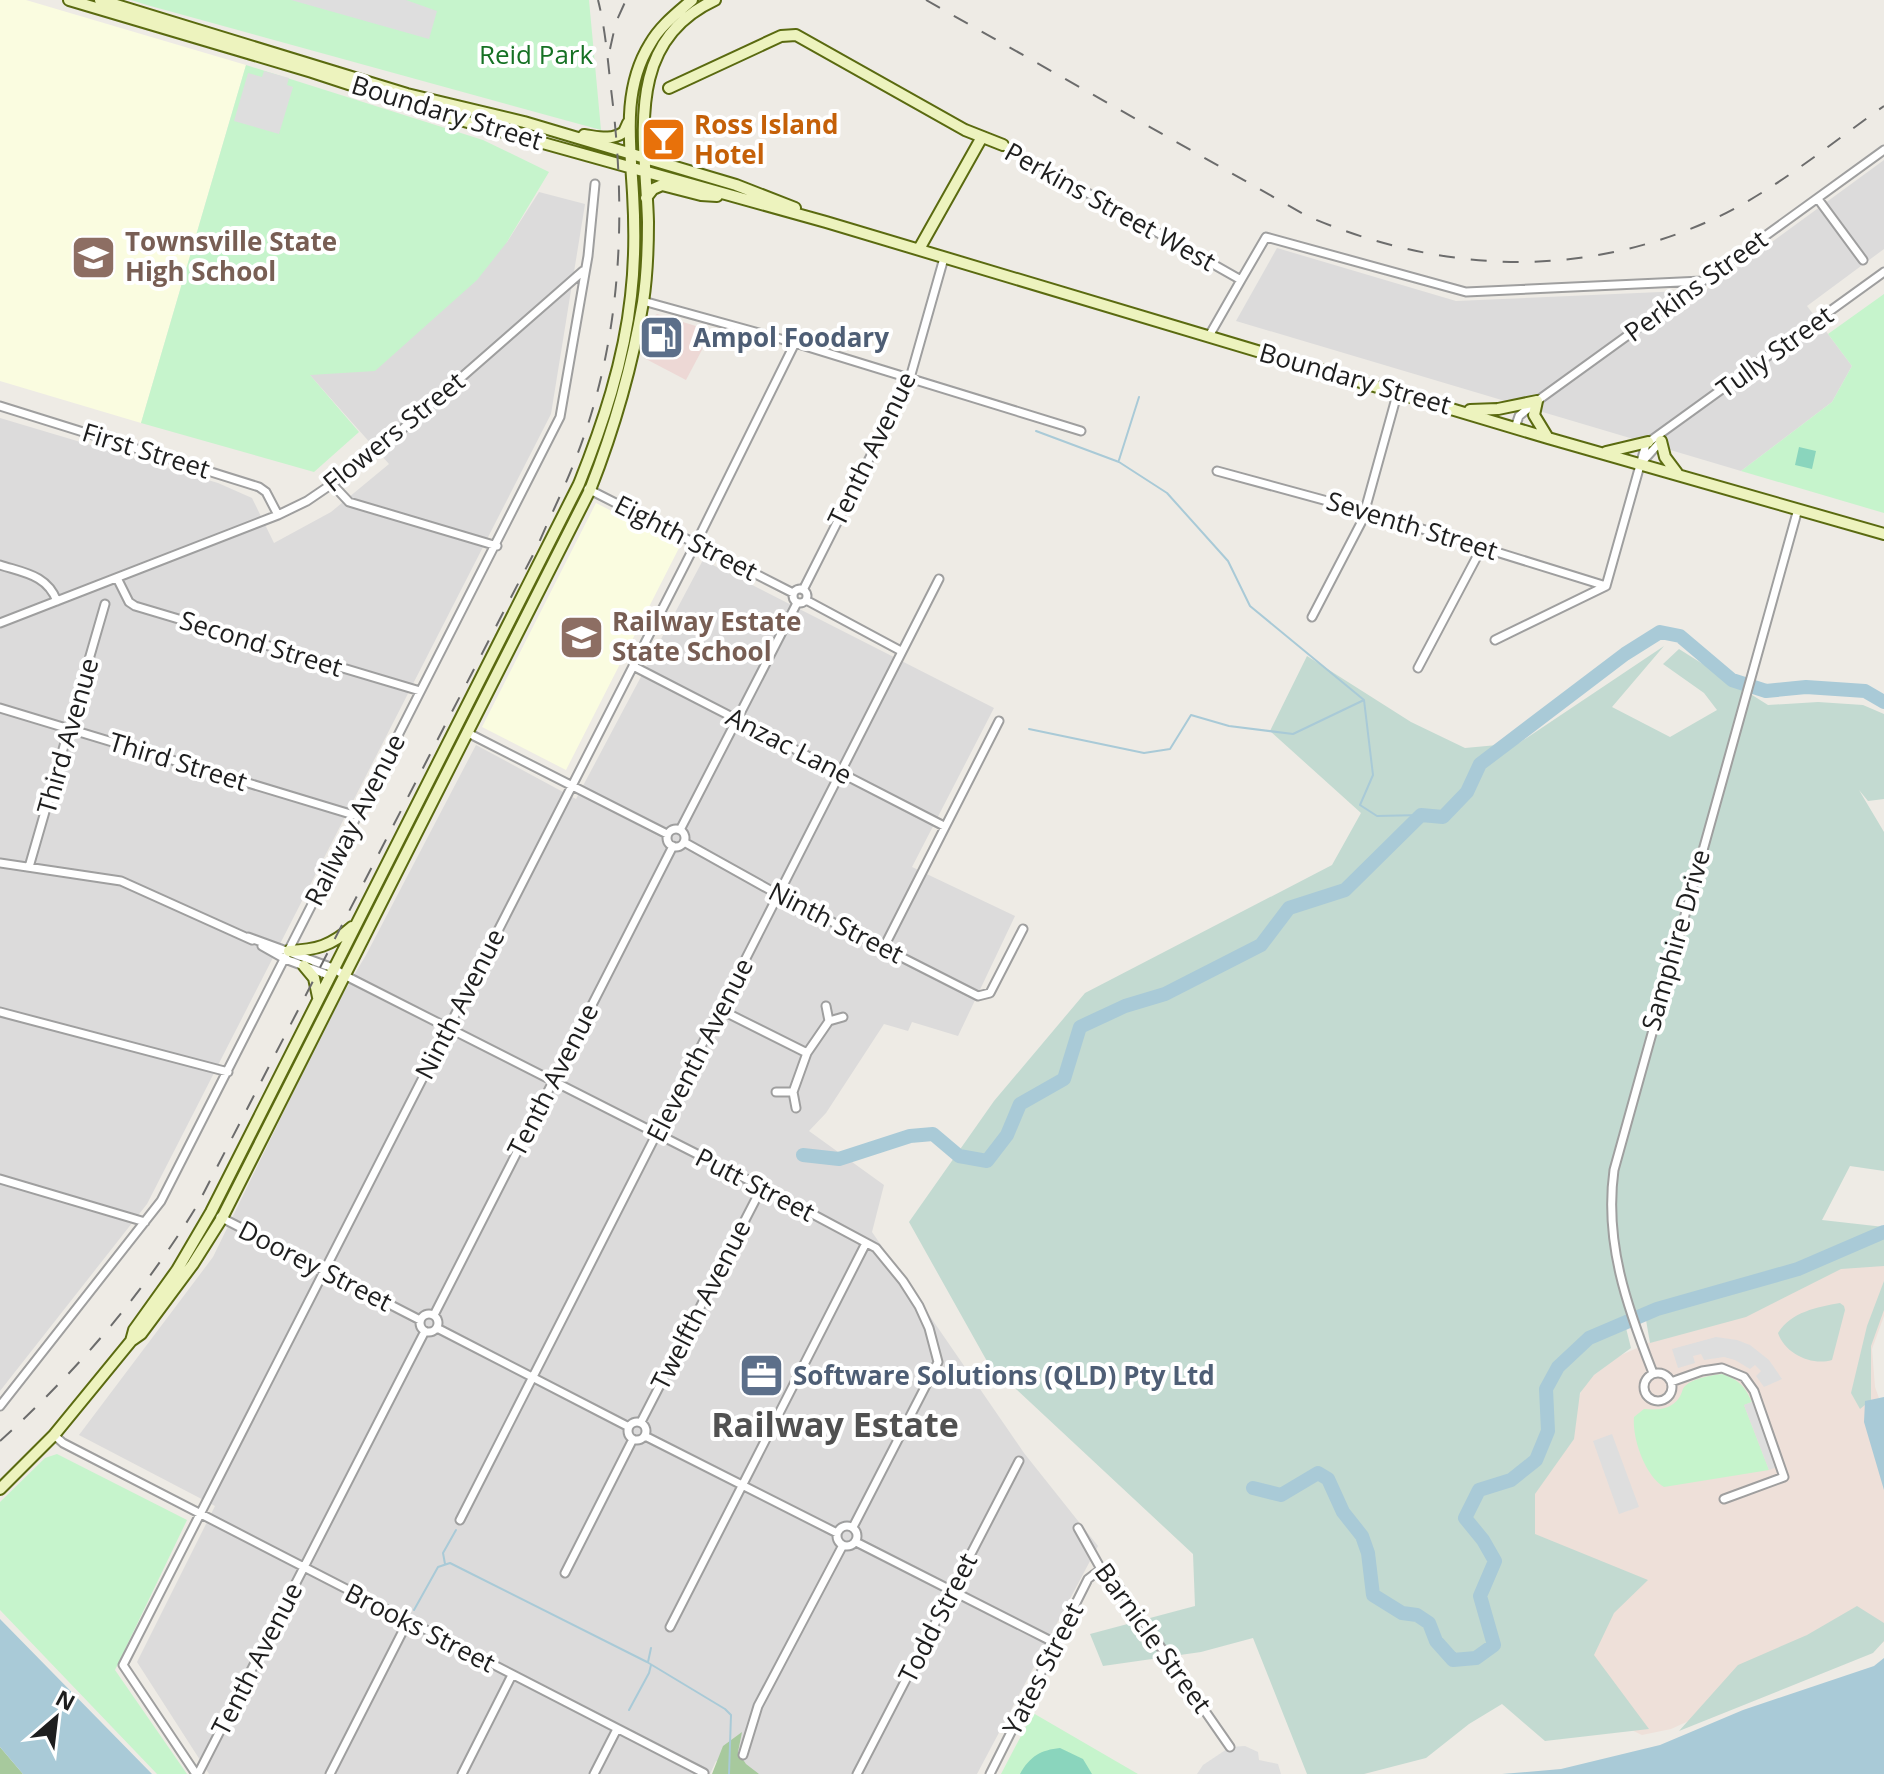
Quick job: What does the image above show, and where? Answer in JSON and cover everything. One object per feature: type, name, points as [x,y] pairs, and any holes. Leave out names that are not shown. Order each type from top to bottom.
[{"type":"main road","name":"Boundary Street","points":[[69,0],[312,72],[446,116],[919,249],[1548,438],[1884,534]]},
{"type":"main road","name":"Boundary Street","points":[[100,0],[431,101],[535,125],[736,185],[826,222]]},
{"type":"main road","name":"Railway Avenue","points":[[131,1341],[134,1330],[177,1270],[211,1212],[579,484],[611,393],[631,298],[634,252],[629,115],[635,80],[649,44],[663,26],[692,0]]},
{"type":"main road","name":"Railway Avenue","points":[[0,1489],[54,1435],[131,1341],[141,1334],[222,1218],[590,490],[623,394],[643,301],[647,261],[644,97],[664,44],[700,7],[715,0]]},
{"type":"main road","name":"Perkins Street West","points":[[669,88],[781,36],[796,35],[982,137],[1003,145]]},
{"type":"main road","points":[[535,125],[610,138],[624,132],[629,115]]},
{"type":"main road","points":[[919,249],[982,137]]},
{"type":"main road","points":[[646,198],[653,189],[662,185],[701,195],[739,198]]},
{"type":"main road","points":[[1464,411],[1498,409],[1537,401],[1534,415],[1548,438]]},
{"type":"main road","points":[[1663,436],[1663,453],[1677,473]]},
{"type":"main road","points":[[1600,453],[1648,442]]},
{"type":"main road","points":[[287,955],[333,943],[355,924]]},
{"type":"main road","points":[[304,966],[314,978],[318,997]]},
{"type":"street","name":"Perkins Street West","points":[[1003,145],[1241,280],[1266,237],[1466,292],[1702,281]]},
{"type":"street","name":"Perkins Street","points":[[1515,428],[1519,416],[1537,401],[1884,150]]},
{"type":"street","name":"Railway Avenue","points":[[0,1406],[161,1201],[560,417],[595,184]]},
{"type":"street","points":[[1818,199],[1863,260]]},
{"type":"street","name":"Tenth Avenue","points":[[803,590],[910,378],[944,258]]},
{"type":"street","name":"Flowers Street","points":[[0,623],[278,515],[333,485],[367,460],[584,270]]},
{"type":"street","name":"Tully Street","points":[[1641,463],[1663,436],[1884,272]]},
{"type":"street","points":[[1209,336],[1241,280]]},
{"type":"street","points":[[643,301],[795,343],[1081,431]]},
{"type":"street","name":"Ninth Avenue","points":[[197,1774],[123,1665],[795,343]]},
{"type":"street","points":[[1312,617],[1362,521],[1398,391]]},
{"type":"street","name":"First Street","points":[[0,406],[259,487],[266,492],[278,515]]},
{"type":"street","name":"Tully Street","points":[[1648,442],[1663,436]]},
{"type":"street","points":[[1495,640],[1606,586],[1643,449],[1648,442]]},
{"type":"street","name":"Seventh Street","points":[[1217,471],[1364,511],[1606,586]]},
{"type":"street","name":"Eighth Street","points":[[579,484],[793,593]]},
{"type":"street","points":[[333,485],[349,502],[497,546]]},
{"type":"street","name":"Samphire Drive","points":[[1653,1373],[1617,1269],[1611,1240],[1610,1194],[1614,1170],[1798,509]]},
{"type":"street","points":[[1418,668],[1482,547]]},
{"type":"street","points":[[0,565],[44,580],[57,601]]},
{"type":"street","name":"Second Street","points":[[117,578],[129,602],[135,606],[420,691]]},
{"type":"street","name":"Eleventh Avenue","points":[[460,1520],[939,579]]},
{"type":"street","points":[[797,603],[792,597],[799,589],[807,594],[806,600]]},
{"type":"street","points":[[680,830],[797,603],[806,600],[901,651]]},
{"type":"street","name":"Third Avenue","points":[[29,867],[105,604]]},
{"type":"street","name":"Anzac Lane","points":[[633,666],[944,826]]},
{"type":"street","name":"Third Street","points":[[0,708],[357,816]]},
{"type":"street","points":[[884,947],[999,721]]},
{"type":"street","points":[[468,733],[667,834]]},
{"type":"street","points":[[674,829],[680,830],[685,837],[684,842],[673,846],[667,841],[667,834],[674,829]]},
{"type":"street","name":"Ninth Street","points":[[684,842],[779,895],[978,996],[990,993],[1023,929]]},
{"type":"street","name":"Tenth Avenue","points":[[434,1315],[673,846]]},
{"type":"street","points":[[0,863],[121,881],[331,972]]},
{"type":"street","points":[[287,955],[304,966],[344,975]]},
{"type":"street","name":"Putt Street","points":[[344,975],[866,1243]]},
{"type":"street","points":[[826,1006],[829,1021]]},
{"type":"street","points":[[721,1010],[807,1053]]},
{"type":"street","points":[[0,1012],[228,1072]]},
{"type":"street","points":[[796,1108],[793,1092],[807,1053],[829,1021],[843,1017]]},
{"type":"street","points":[[776,1092],[793,1092]]},
{"type":"street","points":[[0,1179],[145,1222]]},
{"type":"street","name":"Twelfth Avenue","points":[[641,1422],[762,1187]]},
{"type":"street","name":"Doorey Street","points":[[211,1212],[420,1320]]},
{"type":"street","points":[[670,1627],[866,1243],[881,1253],[903,1281],[929,1328],[938,1362],[853,1527]]},
{"type":"street","points":[[426,1314],[434,1315],[439,1322],[437,1328],[430,1332],[421,1328],[420,1320],[426,1314]]},
{"type":"street","points":[[437,1328],[629,1427]]},
{"type":"street","name":"Tenth Avenue","points":[[197,1774],[425,1331]]},
{"type":"street","points":[[1671,1382],[1702,1371],[1722,1368],[1733,1371],[1750,1384],[1784,1477],[1724,1499]]},
{"type":"street","points":[[1653,1373],[1662,1373],[1671,1382],[1668,1396],[1660,1401],[1651,1399],[1644,1388],[1646,1379],[1653,1373]]},
{"type":"street","points":[[635,1421],[641,1422],[647,1428],[645,1436],[633,1439],[628,1433],[629,1427],[635,1421]]},
{"type":"street","name":"Brooks Street","points":[[54,1435],[63,1443],[704,1773]]},
{"type":"street","points":[[645,1436],[837,1533]]},
{"type":"street","points":[[565,1573],[633,1439]]},
{"type":"street","name":"Todd Street","points":[[857,1774],[1019,1461]]},
{"type":"street","points":[[844,1526],[853,1527],[858,1536],[856,1542],[843,1545],[837,1539],[837,1533],[844,1526]]},
{"type":"street","name":"Barnicle Street","points":[[1078,1528],[1101,1569],[1112,1577],[1209,1712],[1230,1747]]},
{"type":"street","points":[[856,1542],[1055,1643]]},
{"type":"street","points":[[743,1755],[758,1706],[843,1545]]},
{"type":"street","name":"Yates Street","points":[[990,1774],[1088,1579],[1101,1569]]},
{"type":"street","points":[[330,1774],[408,1621]]},
{"type":"street","points":[[462,1774],[512,1675]]},
{"type":"street","points":[[594,1774],[617,1729]]},
{"type":"shaded area","name":"Townsville State High School","points":[[0,0],[26,0],[246,65],[141,423],[0,381]]},
{"type":"shaded area","points":[[291,0],[406,0],[437,11],[429,39]]},
{"type":"shaded area","points":[[264,71],[289,78],[287,85],[293,87],[279,134],[234,121],[248,73],[262,77]]},
{"type":"shaded area","points":[[1884,160],[1884,249],[1807,306],[1852,366],[1832,402],[1741,471],[1236,321],[1277,248],[1456,301],[1706,290]]},
{"type":"shaded area","points":[[539,192],[585,204],[551,414],[147,1204],[0,1391],[0,418],[218,483],[252,498],[274,543],[331,512],[389,464],[309,374],[507,242]]},
{"type":"shaded area","points":[[657,314],[712,331],[686,380],[644,358],[652,318]]},
{"type":"shaded area","name":"Railway Estate State School","points":[[596,503],[680,546],[566,770],[482,727]]},
{"type":"shaded area","name":"Railway Estate","points":[[703,560],[994,708],[912,867],[1015,916],[958,1036],[912,1022],[908,1031],[884,1024],[826,1113],[809,1131],[884,1185],[872,1232],[1024,1453],[1098,1546],[977,1774],[741,1774],[716,1761],[710,1774],[209,1774],[137,1662],[215,1506],[79,1435],[213,1257],[334,1009],[366,955],[476,745],[576,799]]},
{"type":"shaded area","points":[[1664,646],[1612,707],[1670,737],[1717,710],[1704,693],[1663,664],[1679,649],[1768,705],[1818,702],[1863,705],[1884,714],[1884,799],[1868,801],[1859,790],[1884,832],[1884,1171],[1850,1166],[1822,1220],[1884,1227],[1884,1266],[1841,1269],[1746,1317],[1650,1343],[1646,1320],[1626,1328],[1631,1348],[1594,1375],[1580,1393],[1574,1439],[1535,1494],[1535,1534],[1648,1580],[1614,1613],[1594,1655],[1649,1729],[1545,1741],[1502,1704],[1469,1724],[1426,1758],[1364,1774],[1307,1774],[1253,1638],[1201,1652],[1103,1666],[1090,1634],[1195,1606],[1193,1554],[988,1363],[909,1222],[994,1101],[1085,993],[1332,865],[1361,813],[1270,731],[1307,656],[1411,722],[1465,748],[1519,743]]},
{"type":"shaded area","points":[[1884,1239],[1884,1316],[1872,1349],[1875,1387],[1884,1412],[1884,1642],[1737,1699],[1671,1729],[1642,1735],[1619,1724],[1545,1560],[1517,1519],[1573,1439],[1570,1418],[1585,1382],[1619,1356]]},
{"type":"shaded area","points":[[1884,1281],[1884,1310],[1871,1346],[1871,1400],[1860,1409],[1851,1393],[1867,1326]]},
{"type":"shaded area","points":[[1840,1303],[1845,1310],[1832,1360],[1808,1360],[1787,1347],[1778,1333],[1790,1320],[1814,1309]]},
{"type":"shaded area","points":[[1716,1337],[1750,1345],[1769,1360],[1782,1379],[1764,1387],[1756,1376],[1761,1371],[1755,1365],[1750,1369],[1724,1357],[1704,1360],[1701,1354],[1693,1356],[1695,1363],[1678,1368],[1672,1349]]},
{"type":"shaded area","points":[[1752,1402],[1777,1467],[1769,1470],[1744,1405]]},
{"type":"shaded area","points":[[1612,1434],[1639,1507],[1619,1514],[1593,1441]]},
{"type":"shaded area","points":[[1857,1606],[1884,1623],[1884,1641],[1873,1653],[1679,1731],[1738,1665],[1807,1635]]},
{"type":"shaded area","points":[[1245,1746],[1258,1752],[1259,1760],[1278,1764],[1281,1774],[1197,1774],[1203,1765],[1230,1747]]},
{"type":"green space","name":"Reid Park","points":[[131,0],[589,0],[601,130],[147,5]]},
{"type":"green space","points":[[246,65],[483,140],[549,172],[507,242],[477,280],[375,371],[310,375],[359,432],[314,472],[141,423]]},
{"type":"green space","points":[[1884,294],[1884,513],[1741,471],[1832,402],[1852,366],[1828,334]]},
{"type":"green space","points":[[1799,447],[1816,451],[1812,469],[1795,465]]},
{"type":"green space","points":[[1722,1374],[1740,1384],[1752,1402],[1744,1405],[1769,1470],[1664,1487],[1651,1474],[1641,1456],[1634,1417],[1644,1409],[1672,1405],[1685,1386],[1693,1381]]},
{"type":"green space","points":[[57,1454],[187,1520],[115,1670],[187,1774],[157,1774],[0,1610],[0,1502],[45,1458]]},
{"type":"green space","points":[[1033,1713],[1138,1774],[1001,1774]]},
{"type":"green space","points":[[742,1732],[738,1752],[746,1764],[759,1774],[712,1774],[723,1746]]},
{"type":"green space","points":[[0,1747],[23,1774],[0,1774]]},
{"type":"green space","points":[[1060,1748],[1083,1759],[1092,1774],[1020,1774],[1037,1755]]},
{"type":"water","points":[[1884,1397],[1884,1490],[1864,1422],[1865,1401]]},
{"type":"water","points":[[0,1619],[152,1774],[23,1774],[0,1747]]},
{"type":"water","points":[[1884,1658],[1884,1774],[1502,1774],[1561,1769],[1660,1745],[1743,1710],[1874,1666]]},
{"type":"waterway","points":[[1119,460],[1139,397]]},
{"type":"waterway","points":[[1036,431],[1119,462],[1167,493],[1228,561],[1250,606],[1364,700],[1373,775],[1360,805],[1377,816],[1421,815]]},
{"type":"waterway","points":[[803,1155],[839,1159],[910,1136],[933,1134],[959,1156],[987,1161],[1007,1135],[1020,1104],[1064,1079],[1080,1027],[1125,1006],[1165,994],[1261,945],[1289,908],[1345,890],[1421,815],[1443,817],[1467,792],[1480,764],[1625,654],[1660,632],[1680,636],[1732,680],[1766,691],[1806,687],[1865,691],[1884,702]]},
{"type":"waterway","points":[[1029,729],[1144,753],[1170,749],[1191,715],[1229,726],[1293,734],[1364,700]]},
{"type":"waterway","points":[[1253,1488],[1281,1495],[1318,1473],[1328,1479],[1343,1512],[1362,1536],[1368,1553],[1373,1595],[1402,1613],[1417,1615],[1429,1623],[1436,1641],[1453,1660],[1476,1658],[1494,1645],[1480,1596],[1495,1561],[1465,1518],[1479,1490],[1511,1480],[1536,1460],[1548,1431],[1546,1389],[1558,1367],[1589,1338],[1657,1309],[1798,1269],[1884,1232]]},
{"type":"waterway","points":[[445,1564],[443,1553],[456,1530]]},
{"type":"waterway","points":[[414,1610],[438,1567],[450,1563],[647,1662],[731,1715],[729,1774]]},
{"type":"waterway","points":[[648,1662],[651,1648]]},
{"type":"waterway","points":[[629,1710],[651,1665]]},
{"type":"railway","points":[[0,1441],[56,1387],[108,1330],[155,1269],[198,1204],[537,547],[570,474],[602,374],[611,328],[619,236],[617,143],[598,0]]},
{"type":"railway","points":[[610,49],[616,22],[626,0]]},
{"type":"railway","points":[[926,0],[1307,216],[1356,235],[1406,249],[1456,258],[1507,262],[1557,260],[1607,253],[1657,241],[1707,222],[1754,198],[1884,106]]},
{"type":"place","name":"Ross Island Hotel","points":[[663,140]]},
{"type":"place","name":"Townsville State High School","points":[[94,257]]},
{"type":"place","name":"Ampol Foodary","points":[[662,338]]},
{"type":"place","name":"Railway Estate State School","points":[[581,637]]},
{"type":"place","name":"Software Solutions (QLD) Pty Ltd","points":[[762,1376]]},
{"type":"district","name":"Railway Estate","points":[[835,1425]]}]
